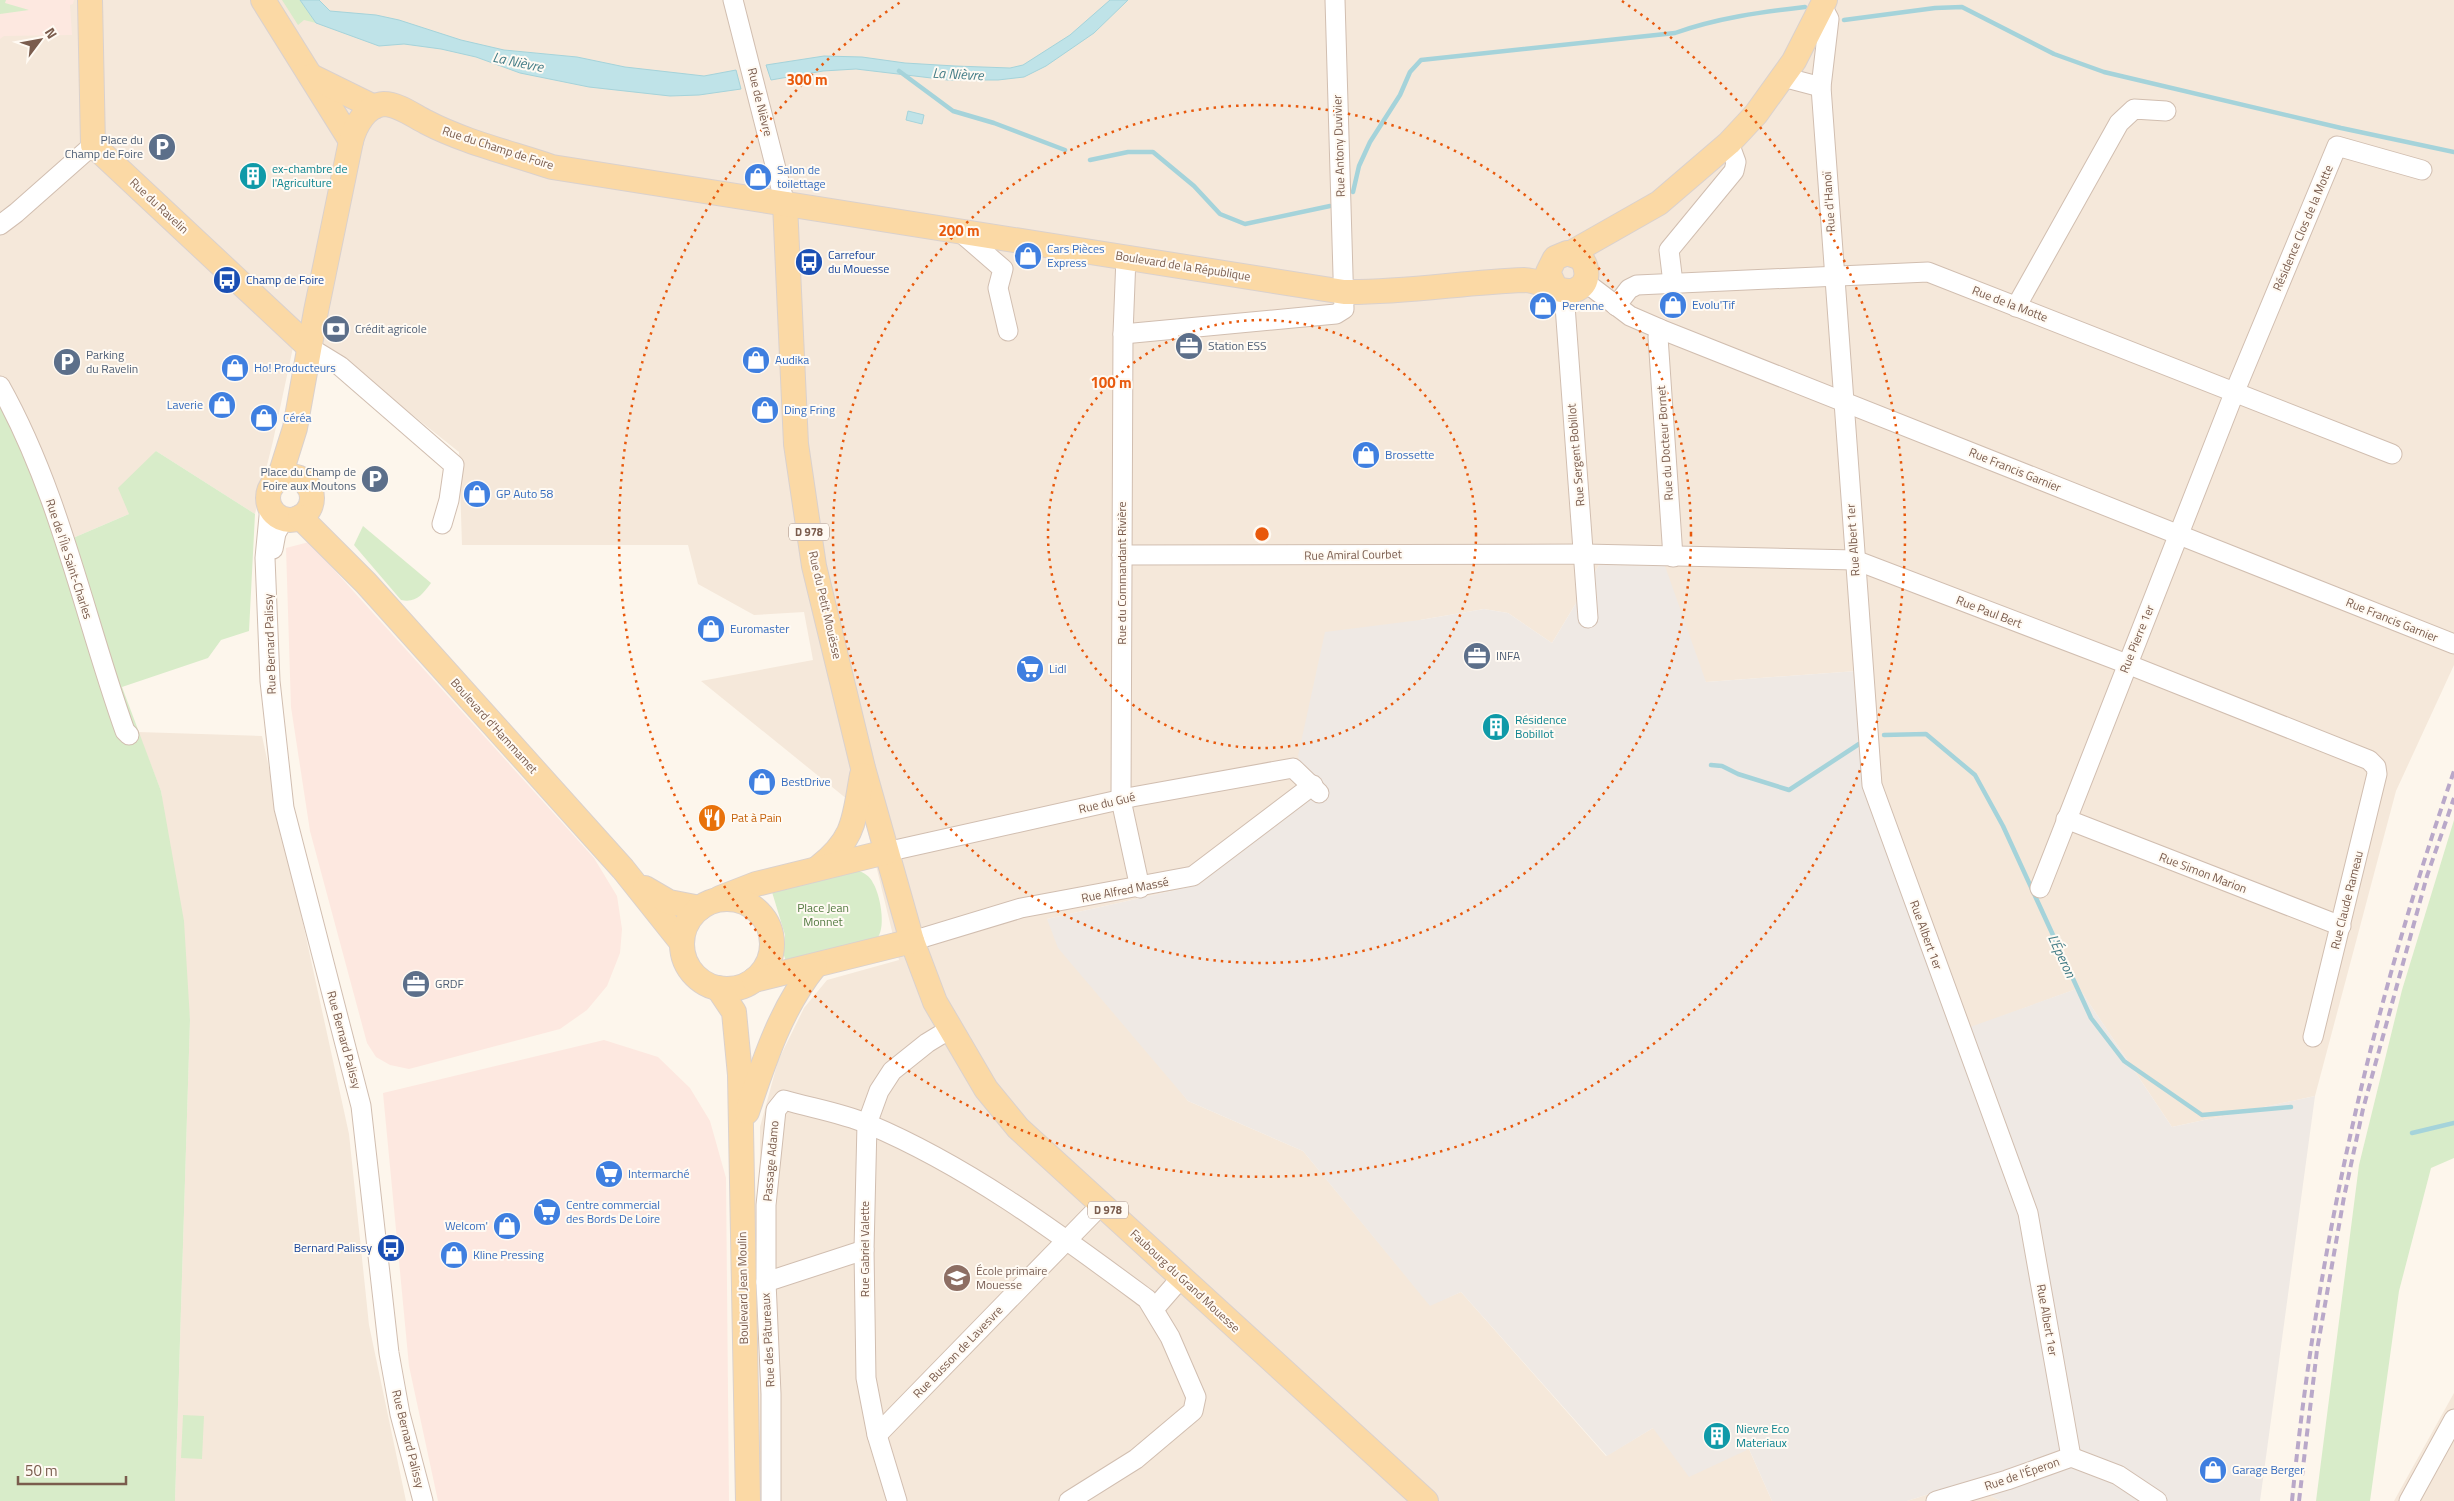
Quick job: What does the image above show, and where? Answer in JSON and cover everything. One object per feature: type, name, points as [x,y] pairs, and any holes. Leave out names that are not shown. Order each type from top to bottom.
[{"type":"main road","points":[[90,0],[93,145]]},
{"type":"main road","points":[[263,0],[351,141]]},
{"type":"main road","points":[[1569,274],[1600,249],[1624,223],[1659,202],[1729,143],[1756,114],[1794,61],[1823,3]]},
{"type":"main road","name":"Rue du Champ de Foire","points":[[311,76],[374,107],[383,104],[394,106],[436,127],[552,167],[785,204]]},
{"type":"main road","points":[[290,479],[295,428],[309,346],[351,141],[363,115],[374,107]]},
{"type":"main road","name":"Rue du Ravelin","points":[[93,145],[309,346]]},
{"type":"main road","name":"Boulevard de la République","points":[[785,204],[1344,292],[1377,293],[1459,283],[1569,274]]},
{"type":"main road","name":"Rue du Petit Mouësse","points":[[785,204],[796,444],[814,566],[863,768],[886,852]]},
{"type":"main road","points":[[279,317],[316,311]]},
{"type":"main road","points":[[290,479],[306,483],[311,494],[291,512],[268,495],[274,484],[290,479]]},
{"type":"main road","name":"Boulevard d'Hammamet","points":[[291,512],[366,583],[623,869],[682,943]]},
{"type":"main road","points":[[817,868],[836,854],[851,832],[863,768]]},
{"type":"main road","points":[[886,852],[756,884],[706,905],[690,918],[684,929],[683,955],[696,977],[706,984],[729,989],[912,941]]},
{"type":"main road","name":"Faubourg du Grand Mouesse","points":[[886,852],[912,941],[935,1002],[986,1089],[1018,1128],[1426,1501]]},
{"type":"main road","name":"Boulevard d'Hammamet","points":[[623,869],[650,892],[666,901],[706,905]]},
{"type":"main road","points":[[706,905],[726,899],[740,901],[752,907],[763,917],[769,929],[772,943],[770,957],[764,970],[752,982],[740,1075]]},
{"type":"main road","points":[[741,1128],[763,1064],[782,1020],[798,988],[815,966]]},
{"type":"main road","points":[[718,988],[734,1012],[740,1075]]},
{"type":"main road","name":"Boulevard Jean Moulin","points":[[740,1075],[748,1501]]},
{"type":"street","name":"Rue de Nièvre","points":[[733,0],[785,204]]},
{"type":"street","name":"Rue Antony Duvivier","points":[[1335,0],[1344,292]]},
{"type":"street","name":"Rue d'Hanoï","points":[[1823,3],[1829,19],[1820,87],[1843,401]]},
{"type":"street","points":[[1783,77],[1820,87]]},
{"type":"street","points":[[2016,307],[2119,122],[2134,109],[2166,111]]},
{"type":"street","points":[[1673,283],[1669,250],[1734,171],[1736,162],[1729,143]]},
{"type":"street","points":[[0,225],[93,145]]},
{"type":"street","name":"Résidence Clos de la Motte","points":[[2235,391],[2337,146],[2422,170]]},
{"type":"street","points":[[958,230],[1003,269],[998,288],[1008,331]]},
{"type":"street","name":"Rue du Commandant Rivière","points":[[1126,257],[1123,334],[1121,800],[1140,888]]},
{"type":"street","name":"Rue de la Motte","points":[[1616,306],[1633,286],[1928,272],[2392,454]]},
{"type":"street","name":"Rue Francis Garnier","points":[[1569,274],[1630,316],[1660,329],[2454,644]]},
{"type":"street","name":"Rue Sergent Bobillot","points":[[1569,274],[1588,618]]},
{"type":"street","points":[[1123,334],[1336,314],[1344,309],[1344,292]]},
{"type":"street","name":"Rue du Docteur Bornet","points":[[1660,329],[1658,337],[1673,557]]},
{"type":"street","points":[[309,346],[340,366],[454,465],[449,500],[442,524]]},
{"type":"street","name":"Rue de l'Île Saint-Charles","points":[[0,386],[21,424],[52,506],[112,694],[125,731],[129,735]]},
{"type":"street","name":"Rue Pierre 1er","points":[[2040,888],[2235,391]]},
{"type":"street","name":"Rue Albert 1er","points":[[1843,401],[1872,785],[2028,1212],[2071,1457]]},
{"type":"street","name":"Rue Bernard Palissy","points":[[291,512],[276,533],[268,580],[270,681],[284,808],[361,1106],[389,1353],[400,1414],[423,1501]]},
{"type":"street","name":"Rue Amiral Courbet","points":[[1122,555],[1584,554]]},
{"type":"street","name":"Rue Paul Bert","points":[[1584,554],[1854,560],[2127,664],[2369,760],[2374,764]]},
{"type":"street","name":"Rue Claude Rameau","points":[[2313,1037],[2377,774],[2374,764]]},
{"type":"street","name":"Rue du Gué","points":[[886,852],[1121,800],[1294,768],[1316,789]]},
{"type":"street","name":"Rue Alfred Massé","points":[[912,941],[1022,908],[1140,888],[1193,876],[1316,789]]},
{"type":"street","name":"Rue Simon Marion","points":[[2066,819],[2341,926]]},
{"type":"street","name":"Rue Gabriel Valette","points":[[897,1501],[877,1435],[866,1378],[864,1250],[867,1124],[878,1091],[892,1071],[927,1043],[950,1029]]},
{"type":"street","name":"Passage Adamo","points":[[766,1282],[766,1205],[776,1110],[784,1100],[867,1124]]},
{"type":"street","points":[[867,1124],[974,1177],[1068,1241],[1147,1299],[1154,1309],[1177,1352],[1196,1397],[1193,1410],[1136,1460],[1069,1501]]},
{"type":"street","name":"Rue Busson de Lavesvre","points":[[877,1435],[1102,1204]]},
{"type":"street","name":"Rue des Pâtureaux","points":[[771,1501],[771,1394],[766,1282],[864,1250]]},
{"type":"street","points":[[1154,1309],[1181,1278]]},
{"type":"street","points":[[2409,1501],[2454,1419]]},
{"type":"street","name":"Rue de l'Éperon","points":[[1936,1501],[2007,1480],[2071,1457],[2118,1475],[2157,1501]]},
{"type":"shaded area","points":[[0,0],[2454,0],[2454,665],[2396,791],[2315,1096],[2172,1127],[2079,988],[1959,1032],[1862,766],[1857,671],[1706,682],[1599,565],[1552,643],[1508,613],[1484,609],[1420,620],[1313,798],[1198,885],[1047,919],[1188,1101],[1303,1151],[1430,1305],[1461,1292],[1606,1456],[1653,1428],[1749,1449],[1772,1501],[759,1501],[760,1127],[778,1061],[804,1008],[827,980],[899,960],[863,812],[701,681],[813,660],[804,612],[754,615],[698,584],[688,545],[462,545],[459,452],[298,324],[255,514],[156,451],[129,514],[59,544],[0,402]]},
{"type":"shaded area","points":[[0,0],[74,0],[73,4],[70,5],[72,35],[4,36],[0,39]]},
{"type":"shaded area","points":[[309,542],[594,858],[617,896],[622,929],[620,953],[607,986],[587,1010],[560,1029],[409,1069],[390,1065],[376,1057],[367,1043],[310,831],[291,707],[286,548]]},
{"type":"shaded area","points":[[1599,565],[1665,566],[1706,682],[1857,671],[1862,766],[1959,1031],[2079,988],[2172,1127],[2315,1096],[2260,1501],[2001,1501],[1964,1483],[1907,1501],[1772,1501],[1749,1449],[1689,1477],[1653,1428],[1607,1456],[1461,1292],[1430,1306],[1303,1151],[1188,1101],[1058,948],[1047,919],[1198,885],[1313,798],[1298,756],[1325,632],[1420,620],[1484,609],[1508,613],[1552,643]]},
{"type":"shaded area","points":[[138,732],[262,736],[349,1134],[369,1325],[406,1501],[175,1501],[190,1020],[161,791]]},
{"type":"shaded area","name":"Centre commercial des Bords De Loire","points":[[604,1040],[658,1057],[690,1088],[710,1121],[726,1178],[729,1501],[438,1501],[409,1366],[383,1093]]},
{"type":"shaded area","points":[[2454,1393],[2454,1501],[2394,1501]]},
{"type":"shaded area","points":[[1964,1483],[2001,1501],[1907,1501]]},
{"type":"green space","points":[[0,0],[6,0],[5,3],[29,10],[0,14]]},
{"type":"green space","points":[[282,0],[300,0],[316,23],[304,20],[298,25]]},
{"type":"green space","points":[[0,402],[17,433],[59,544],[129,514],[118,488],[156,451],[255,514],[249,631],[221,640],[208,658],[122,687],[161,791],[184,921],[190,1020],[175,1501],[0,1501]]},
{"type":"green space","points":[[363,526],[431,583],[425,591],[415,599],[401,600],[354,545]]},
{"type":"green space","points":[[2454,820],[2454,1158],[2431,1168],[2399,1291],[2370,1501],[2316,1501],[2359,1165],[2402,990]]},
{"type":"green space","name":"Place Jean Monnet","points":[[857,870],[870,878],[876,888],[882,918],[878,937],[786,961],[783,953],[785,935],[772,892]]},
{"type":"green space","points":[[183,1415],[204,1416],[202,1459],[181,1458]]},
{"type":"water","points":[[300,0],[319,0],[330,11],[376,15],[399,20],[461,40],[504,50],[577,57],[625,67],[704,76],[736,70],[741,89],[699,95],[670,96],[589,87],[520,73],[476,57],[441,49],[404,44],[379,46],[316,23]]},
{"type":"water","name":"La Nièvre","points":[[1110,0],[1128,0],[1094,33],[1046,66],[1024,77],[998,80],[948,80],[856,69],[823,71],[771,80],[766,65],[824,56],[862,57],[905,63],[1010,68],[1023,65],[1070,35]]},
{"type":"water","points":[[908,111],[924,115],[922,124],[906,120]]},
{"type":"waterway","points":[[1353,192],[1359,166],[1370,142],[1400,95],[1410,72],[1421,60],[1675,33],[1756,13],[1805,7]]},
{"type":"waterway","points":[[1844,20],[1935,8],[1962,7],[2054,54],[2104,72],[2341,128],[2454,152]]},
{"type":"waterway","points":[[899,71],[953,111],[994,123],[1065,150]]},
{"type":"waterway","points":[[1090,160],[1128,152],[1153,152],[1194,186],[1220,214],[1245,224],[1330,206]]},
{"type":"waterway","name":"L'Éperon","points":[[1884,735],[1926,734],[1975,775],[2003,826],[2091,1018],[2124,1061],[2202,1115],[2291,1107]]},
{"type":"waterway","name":"L'Éperon","points":[[1711,765],[1722,766],[1738,774],[1789,790],[1859,744]]},
{"type":"waterway","name":"L'Éperon","points":[[2412,1133],[2454,1123]]},
{"type":"railway","points":[[2292,1501],[2316,1314],[2332,1222],[2351,1131],[2397,951],[2454,771]]},
{"type":"railway","points":[[2299,1501],[2317,1350],[2344,1197],[2363,1109],[2427,876],[2454,798]]},
{"type":"place","name":"Place du Champ de Foire","points":[[162,147]]},
{"type":"place","name":"ex-chambre de l'Agriculture","points":[[253,176]]},
{"type":"place","name":"Salon de toilettage","points":[[758,177]]},
{"type":"place","name":"Cars Pièces Express","points":[[1028,256]]},
{"type":"place","name":"Carrefour du Mouesse","points":[[809,262]]},
{"type":"place","name":"Champ de Foire","points":[[227,280]]},
{"type":"place","name":"Evolu'Tif","points":[[1673,305]]},
{"type":"place","name":"Perenne","points":[[1543,306]]},
{"type":"place","name":"Crédit agricole","points":[[336,329]]},
{"type":"place","name":"Station ESS","points":[[1189,346]]},
{"type":"place","name":"Audika","points":[[756,360]]},
{"type":"place","name":"Parking du Ravelin","points":[[67,362]]},
{"type":"place","name":"Ho! Producteurs","points":[[235,368]]},
{"type":"place","name":"Laverie","points":[[222,405]]},
{"type":"place","name":"Ding Fring","points":[[765,410]]},
{"type":"place","name":"Céréa","points":[[264,418]]},
{"type":"place","name":"Brossette","points":[[1366,455]]},
{"type":"place","name":"Place du Champ de Foire aux Moutons","points":[[375,479]]},
{"type":"place","name":"GP Auto 58","points":[[477,494]]},
{"type":"place","name":"Euromaster","points":[[711,629]]},
{"type":"place","name":"INFA","points":[[1477,656]]},
{"type":"place","name":"Lidl","points":[[1030,669]]},
{"type":"place","name":"Résidence Bobillot","points":[[1496,727]]},
{"type":"place","name":"BestDrive","points":[[762,782]]},
{"type":"place","name":"Pat à Pain","points":[[712,818]]},
{"type":"place","name":"GRDF","points":[[416,984]]},
{"type":"place","name":"Intermarché","points":[[609,1174]]},
{"type":"place","name":"Centre commercial des Bords De Loire","points":[[547,1212]]},
{"type":"place","name":"Welcom'","points":[[507,1226]]},
{"type":"place","name":"Bernard Palissy","points":[[391,1248]]},
{"type":"place","name":"Kline Pressing","points":[[454,1255]]},
{"type":"place","name":"École primaire Mouesse","points":[[957,1278]]},
{"type":"place","name":"Nievre Eco Materiaux","points":[[1717,1436]]},
{"type":"place","name":"Garage Berger","points":[[2213,1470]]}]
